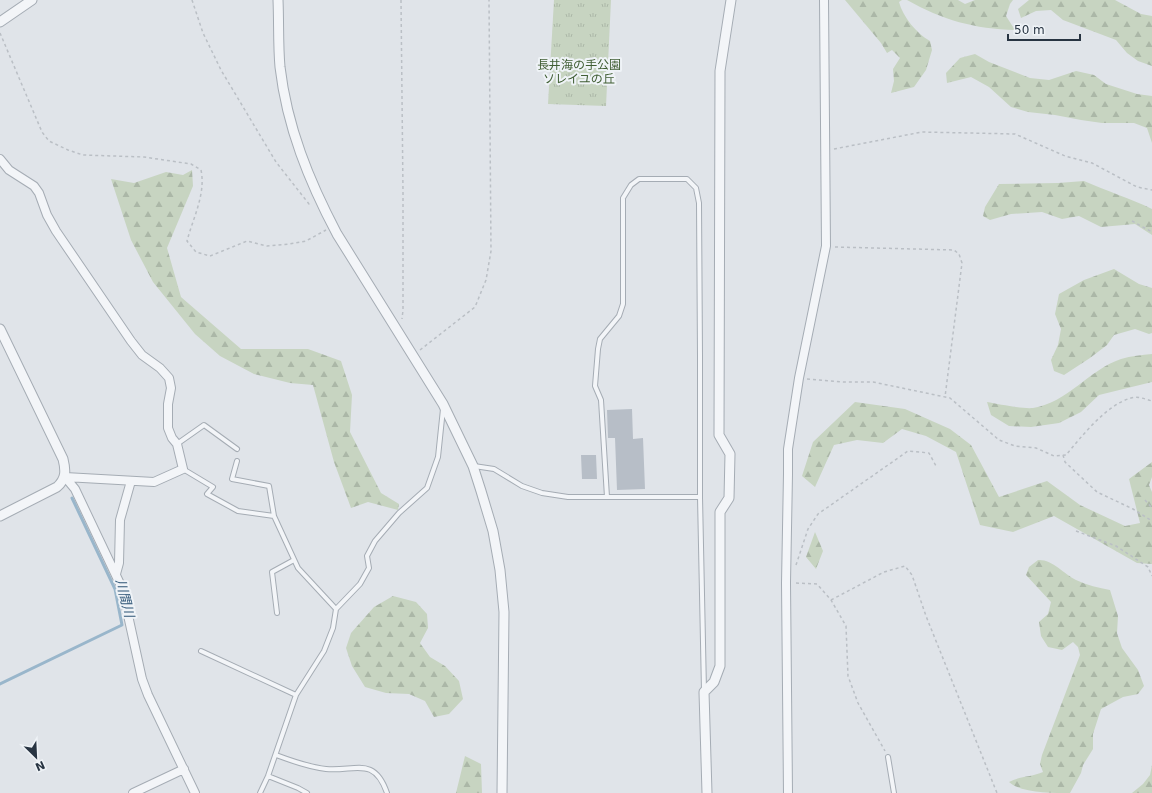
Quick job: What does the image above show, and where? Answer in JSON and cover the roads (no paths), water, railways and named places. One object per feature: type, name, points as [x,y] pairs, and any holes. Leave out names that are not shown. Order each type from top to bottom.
[{"type":"street","points":[[0,22],[32,0]]},
{"type":"street","points":[[278,0],[280,66],[285,98],[294,137],[304,163],[322,207],[332,226],[444,404],[473,466],[493,531],[500,570],[504,612],[502,793]]},
{"type":"street","points":[[707,793],[704,692],[714,682],[720,666],[720,512],[729,498],[730,454],[719,435],[720,71],[731,0]]},
{"type":"street","points":[[788,793],[786,583],[788,449],[799,378],[826,246],[824,0]]},
{"type":"street","points":[[0,159],[9,170],[34,186],[39,193],[47,215],[56,231],[131,341],[142,355],[160,368],[169,378],[171,388],[168,404],[168,428],[172,438],[177,444],[183,469],[154,482],[65,477]]},
{"type":"street","points":[[0,329],[65,466],[65,477],[62,483],[57,487],[0,516]]},
{"type":"street","points":[[65,477],[75,489],[122,588],[142,679],[195,793]]},
{"type":"street","points":[[116,574],[119,563],[120,520],[131,481]]},
{"type":"street","points":[[133,793],[184,769]]},
{"type":"lane","points":[[607,497],[601,400],[595,386],[600,339],[619,316],[623,304],[623,198],[631,185],[639,179],[687,179],[696,188],[699,203],[700,497],[704,692]]},
{"type":"lane","points":[[260,793],[276,755],[296,695],[324,651],[332,628],[336,609],[360,584],[369,568],[367,556],[375,541],[399,513],[427,488],[438,457],[444,404]]},
{"type":"lane","points":[[177,444],[204,425],[237,449]]},
{"type":"lane","points":[[237,461],[232,479],[269,486],[274,516],[298,568],[336,609]]},
{"type":"lane","points":[[473,466],[494,469],[522,486],[542,493],[568,497],[700,497]]},
{"type":"lane","points":[[183,469],[213,487],[207,494],[238,511],[274,516]]},
{"type":"lane","points":[[277,613],[272,572],[294,560]]},
{"type":"lane","points":[[201,651],[296,695]]},
{"type":"lane","points":[[276,755],[296,763],[327,769],[356,767],[370,769],[383,782],[387,793]]},
{"type":"lane","points":[[888,757],[894,793]]},
{"type":"lane","points":[[268,776],[307,793]]},
{"type":"waterway","name":"川間川","points":[[0,684],[122,625],[115,589],[72,498]]},
{"type":"park label","name":"長井海の手公園 ソレイユの丘","points":[[579,72]]}]
